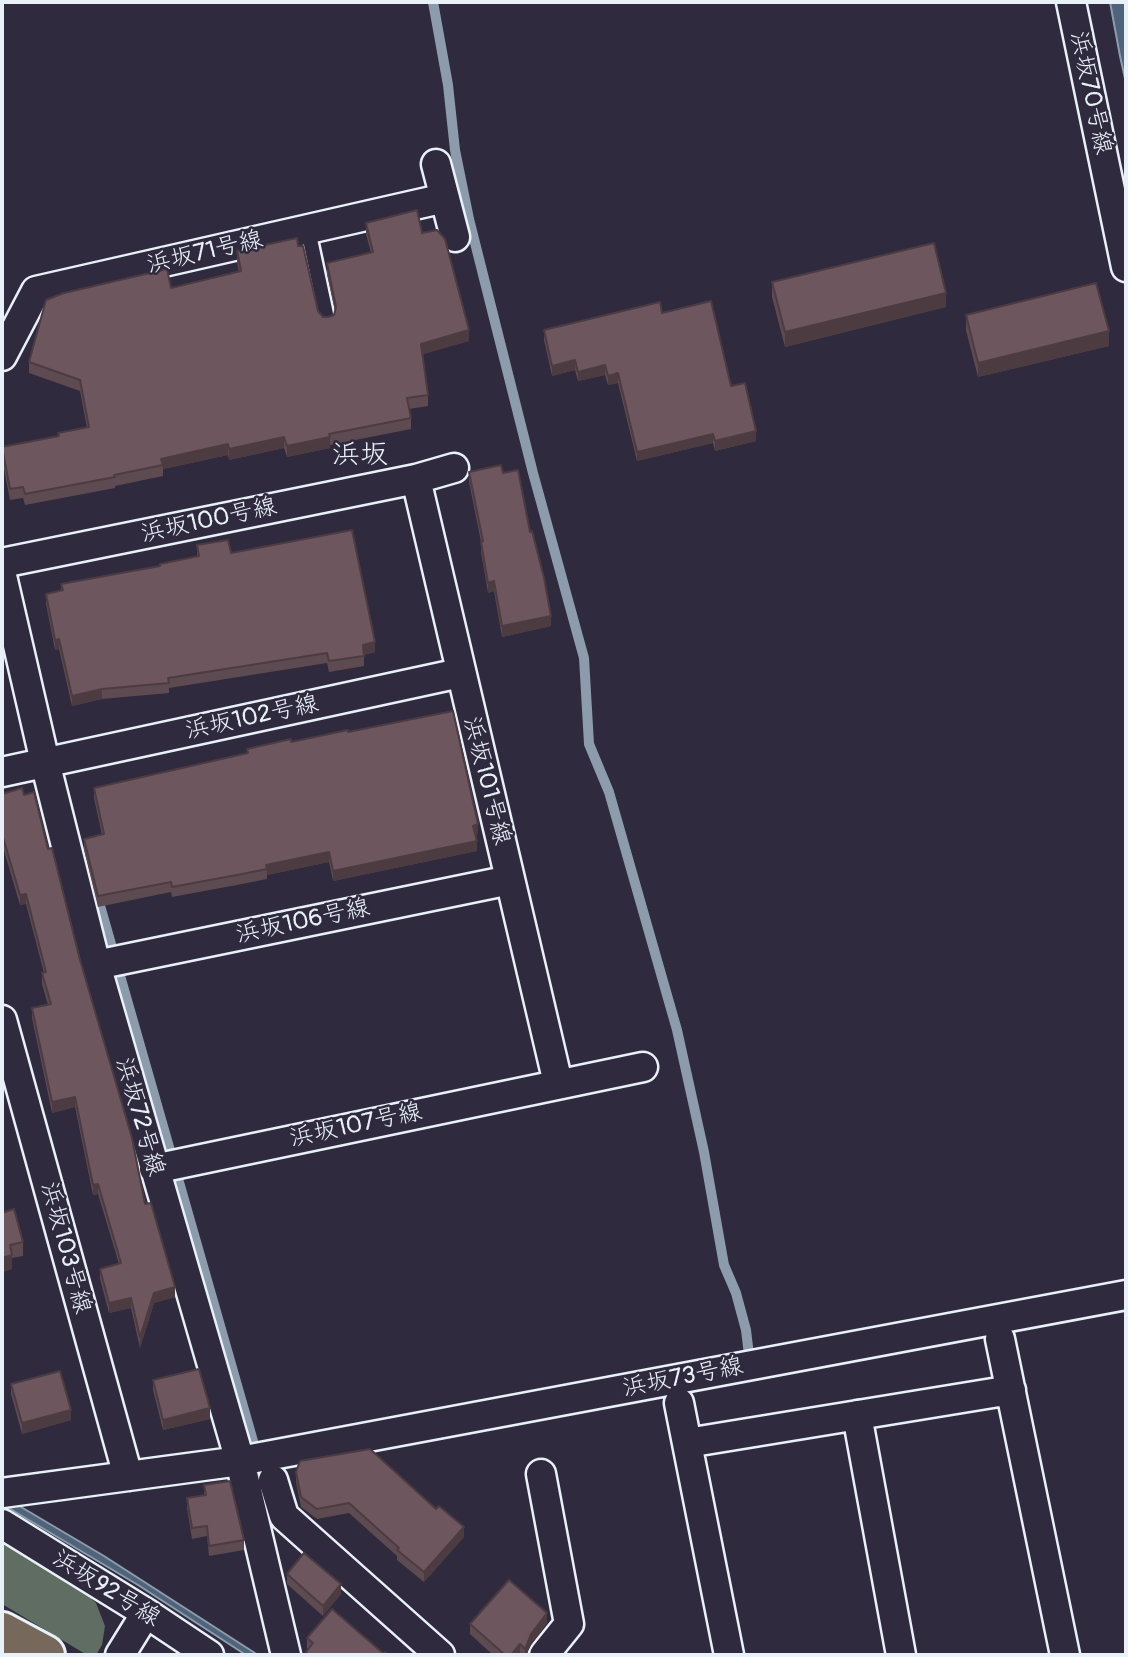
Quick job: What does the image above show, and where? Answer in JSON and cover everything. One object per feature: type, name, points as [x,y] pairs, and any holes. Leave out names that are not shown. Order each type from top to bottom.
[{"type":"highway","points":[[2,1632],[45,1655]]},
{"type":"highway","points":[[2,1646],[15,1655]]},
{"type":"street","name":"浜坂70号線","points":[[1071,2],[1126,267]]},
{"type":"street","points":[[436,164],[455,237]]},
{"type":"street","name":"浜坂71号線","points":[[2,355],[36,291],[445,198]]},
{"type":"street","name":"浜坂100号線","points":[[2,563],[416,479],[454,468]]},
{"type":"street","name":"浜坂101号線","points":[[416,479],[558,1083]]},
{"type":"street","name":"浜坂72号線","points":[[2,576],[96,965],[240,1461],[286,1655]]},
{"type":"street","name":"浜坂102号線","points":[[45,762],[460,673]]},
{"type":"street","points":[[2,772],[45,762]]},
{"type":"street","name":"浜坂106号線","points":[[96,965],[510,880]]},
{"type":"street","name":"浜坂103号線","points":[[2,1020],[128,1476]]},
{"type":"street","name":"浜坂107号線","points":[[154,1169],[643,1067]]},
{"type":"street","name":"浜坂73号線","points":[[2,1493],[240,1461],[1126,1295]]},
{"type":"street","points":[[1000,1339],[1065,1655]]},
{"type":"street","points":[[687,1443],[1011,1390]]},
{"type":"street","points":[[679,1404],[729,1655]]},
{"type":"street","points":[[857,1415],[901,1655]]},
{"type":"street","points":[[541,1474],[569,1624],[544,1655]]},
{"type":"street","points":[[273,1480],[284,1516],[440,1655]]},
{"type":"street","name":"浜坂92号線","points":[[2,1524],[209,1655]]},
{"type":"street","points":[[120,1655],[146,1613]]},
{"type":"lane","points":[[308,230],[327,319]]},
{"type":"green space","points":[[2,1543],[83,1591],[96,1603],[105,1626],[102,1645],[96,1655],[87,1655],[2,1604]]},
{"type":"water","points":[[1110,2],[1126,2],[1126,83],[1120,56]]},
{"type":"water","points":[[12,1499],[258,1655],[246,1655],[138,1585],[7,1507]]},
{"type":"building","points":[[417,210],[422,233],[437,230],[445,239],[469,330],[421,344],[428,395],[407,398],[411,418],[329,434],[330,437],[287,446],[284,437],[229,449],[228,444],[161,459],[163,465],[114,475],[115,477],[25,494],[23,487],[10,489],[2,447],[89,427],[80,380],[29,362],[46,300],[64,293],[167,269],[171,288],[241,271],[237,251],[297,238],[298,246],[303,246],[318,311],[323,317],[328,317],[334,315],[336,307],[327,263],[373,252],[366,223]]},
{"type":"building","points":[[934,243],[946,293],[785,332],[772,282]]},
{"type":"building","points":[[1096,283],[1109,331],[978,363],[966,315]]},
{"type":"building","points":[[711,301],[731,386],[745,383],[756,431],[715,441],[713,434],[637,452],[618,373],[608,376],[605,365],[578,372],[575,360],[552,366],[544,330],[660,302],[662,313]]},
{"type":"building","points":[[501,465],[503,473],[518,470],[551,616],[502,626],[494,581],[488,583],[481,542],[483,541],[469,472]]},
{"type":"building","points":[[352,530],[375,642],[363,645],[364,656],[329,661],[327,653],[168,678],[169,683],[102,689],[72,696],[59,639],[55,640],[46,594],[63,590],[61,584],[199,556],[197,545],[228,540],[231,553]]},
{"type":"building","points":[[453,711],[478,824],[473,826],[477,841],[333,871],[329,852],[266,865],[267,869],[237,875],[172,887],[171,882],[98,896],[84,839],[104,834],[94,788],[248,753],[247,749],[291,739],[291,742]]},
{"type":"building","points":[[22,788],[24,795],[34,792],[48,849],[52,848],[80,960],[132,1138],[145,1204],[151,1203],[175,1287],[154,1293],[140,1337],[131,1298],[109,1303],[100,1269],[121,1263],[98,1184],[93,1185],[75,1097],[52,1102],[32,1008],[51,1004],[42,973],[46,972],[26,894],[20,895],[2,834],[2,794]]},
{"type":"building","points":[[14,1209],[23,1242],[10,1245],[12,1255],[2,1258],[2,1213]]},
{"type":"building","points":[[199,1369],[210,1408],[163,1420],[153,1380]]},
{"type":"building","points":[[60,1371],[71,1410],[22,1423],[11,1384]]},
{"type":"building","points":[[370,1449],[436,1509],[439,1506],[464,1527],[424,1572],[349,1503],[317,1509],[301,1497],[296,1472],[300,1461]]},
{"type":"building","points":[[230,1481],[244,1540],[209,1546],[207,1526],[192,1528],[187,1498],[206,1495],[204,1485]]},
{"type":"building","points":[[304,1553],[341,1584],[323,1606],[287,1574]]},
{"type":"building","points":[[509,1580],[547,1613],[531,1634],[525,1649],[520,1644],[511,1655],[505,1655],[470,1624]]},
{"type":"building","points":[[332,1609],[384,1654],[385,1652],[389,1655],[308,1655],[306,1652],[313,1643],[307,1638]]},
{"type":"waterway","points":[[433,2],[448,85],[455,150],[469,219],[533,473],[584,658],[589,744],[609,792],[677,1030],[704,1152],[724,1265],[736,1293],[746,1330],[749,1355]]},
{"type":"waterway","points":[[97,895],[253,1441]]},
{"type":"district","name":"浜坂","points":[[360,456]]}]
